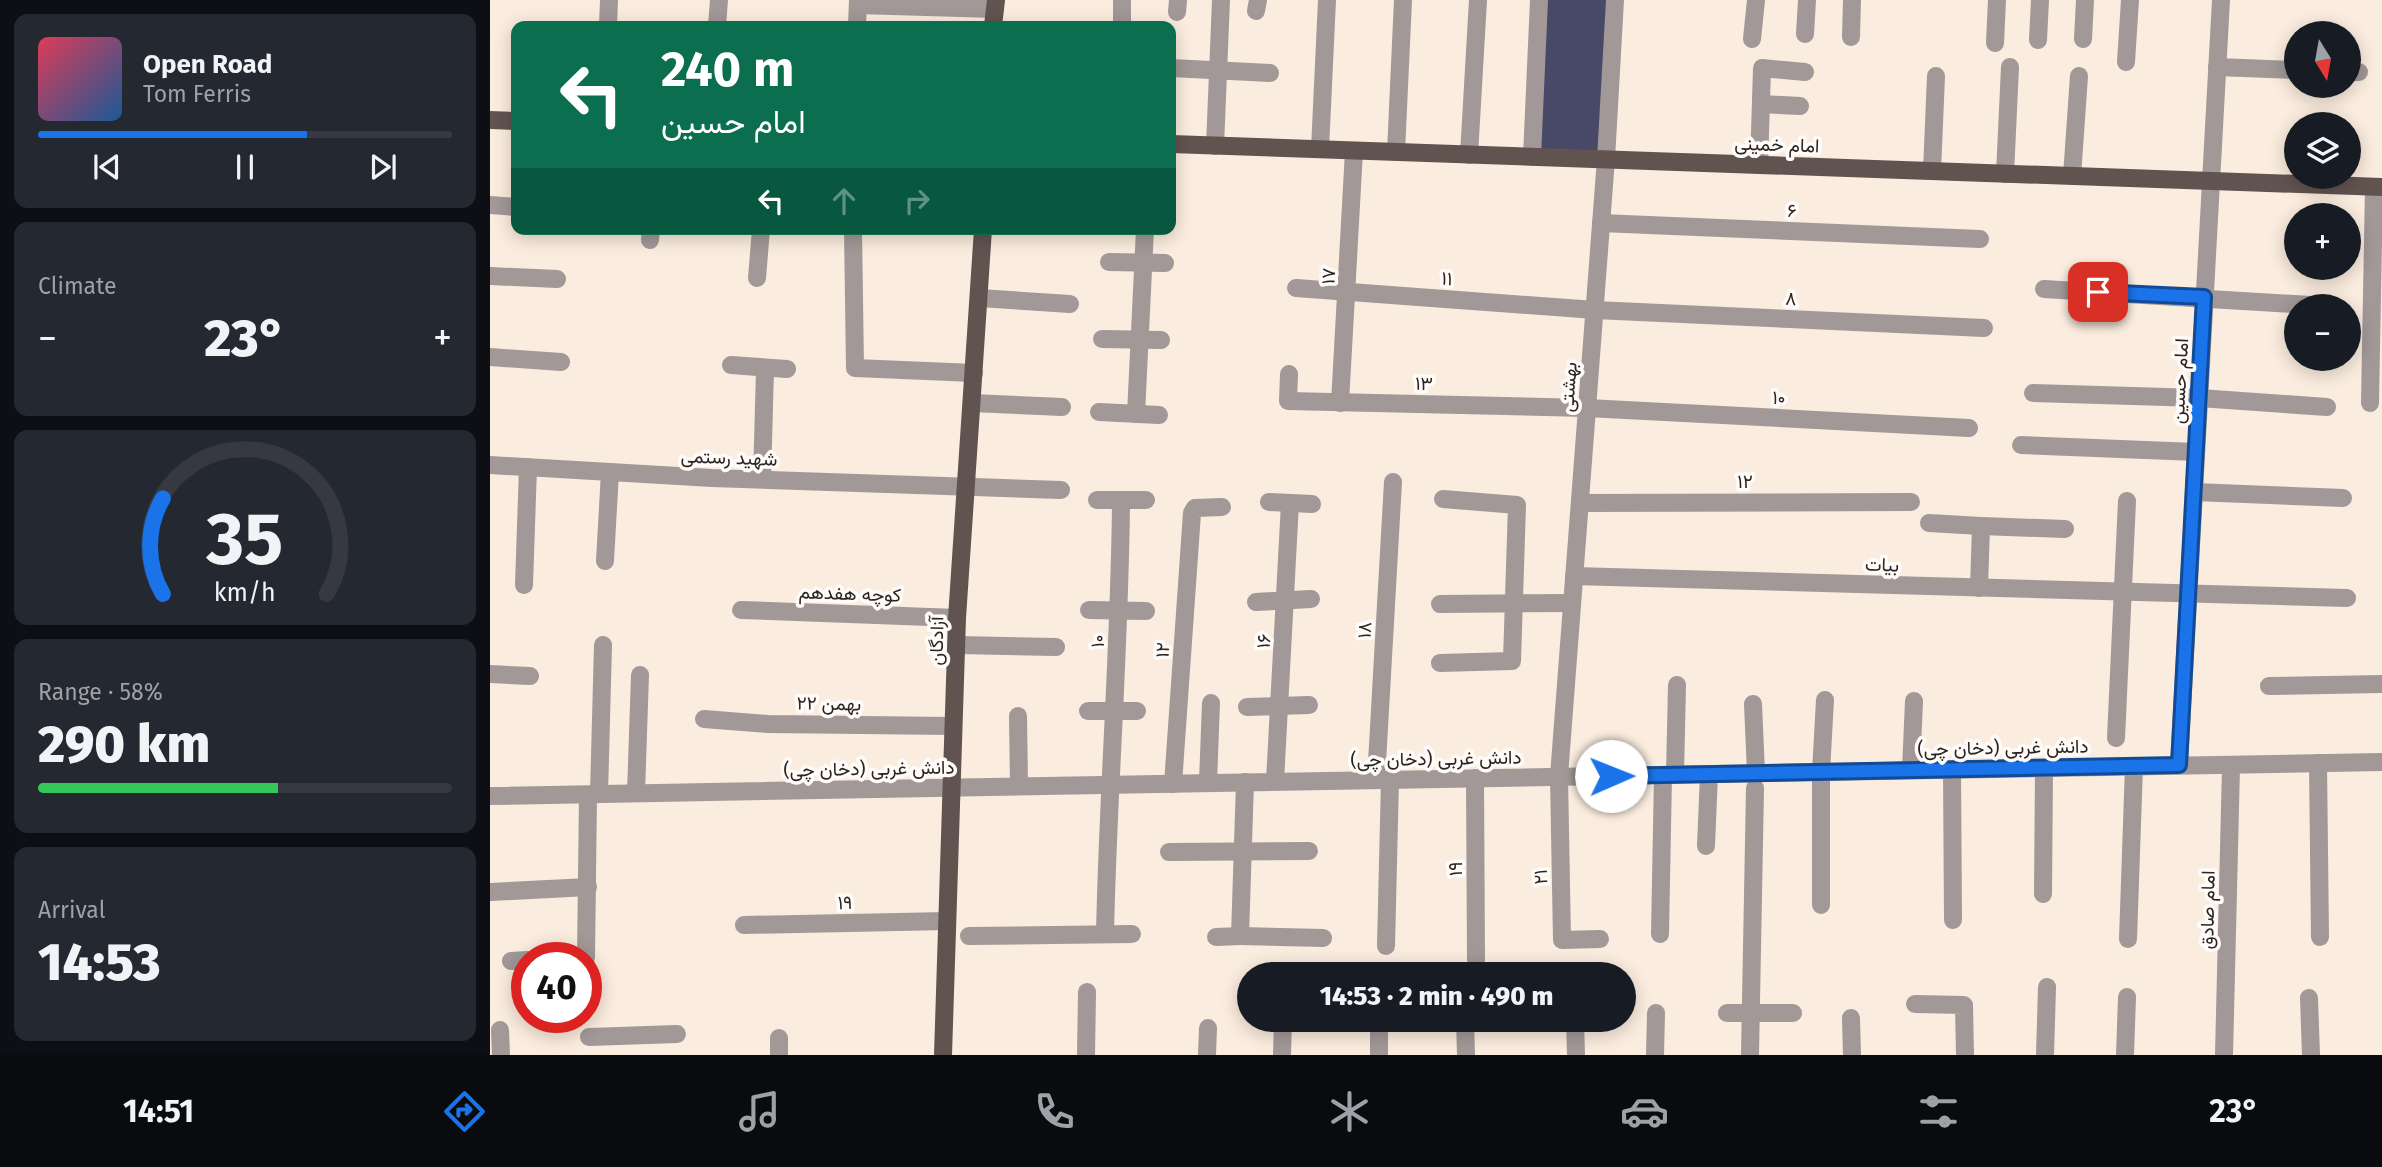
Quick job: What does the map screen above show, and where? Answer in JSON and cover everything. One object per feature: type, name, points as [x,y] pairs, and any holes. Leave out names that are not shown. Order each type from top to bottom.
[{"type":"main road","points":[[490,120],[511,121]]},
{"type":"main road","name":"امام خمینی","points":[[1176,144],[2211,181],[2284,181]]},
{"type":"main road","name":"آزادگان","points":[[943,1055],[957,618],[983,235]]},
{"type":"street","points":[[608,21],[610,0]]},
{"type":"street","points":[[717,21],[719,0]]},
{"type":"street","points":[[1122,0],[1122,21]]},
{"type":"street","points":[[1215,146],[1222,0]]},
{"type":"street","points":[[1320,149],[1327,0]]},
{"type":"street","points":[[1395,152],[1403,0]]},
{"type":"street","points":[[1469,155],[1478,0]]},
{"type":"street","points":[[1532,157],[1539,0]]},
{"type":"street","name":"بهشتی","points":[[1559,776],[1606,159],[1615,0]]},
{"type":"street","points":[[1752,38],[1756,0]]},
{"type":"street","points":[[1805,34],[1807,0]]},
{"type":"street","points":[[1851,37],[1852,0]]},
{"type":"street","points":[[1995,43],[1997,0]]},
{"type":"street","points":[[2038,40],[2040,0]]},
{"type":"street","points":[[2083,38],[2085,0]]},
{"type":"street","points":[[2126,62],[2130,0]]},
{"type":"street","name":"امام حسین","points":[[2179,765],[2221,0]]},
{"type":"street","points":[[857,21],[858,3],[995,12]]},
{"type":"street","points":[[2005,173],[2010,67]]},
{"type":"street","points":[[2217,67],[2284,70]]},
{"type":"street","points":[[1176,68],[1270,73]]},
{"type":"street","points":[[1759,165],[1762,68],[1805,72]]},
{"type":"street","points":[[1932,171],[1936,76]]},
{"type":"street","points":[[2072,176],[2079,76]]},
{"type":"street","points":[[1761,104],[1800,106]]},
{"type":"street","name":"۱۷","points":[[1340,402],[1354,151]]},
{"type":"street","points":[[2370,403],[2378,187]]},
{"type":"street","points":[[490,205],[511,207]]},
{"type":"street","name":"۶","points":[[1601,223],[1980,239]]},
{"type":"street","points":[[757,278],[761,235]]},
{"type":"street","points":[[853,235],[855,368],[974,373]]},
{"type":"street","points":[[1136,414],[1144,235]]},
{"type":"street","points":[[1109,262],[1165,263]]},
{"type":"street","points":[[490,276],[556,279]]},
{"type":"street","name":"۱۱","points":[[1296,288],[1595,310]]},
{"type":"street","points":[[2045,289],[2284,303]]},
{"type":"street","points":[[979,298],[1070,304]]},
{"type":"street","name":"۸","points":[[1595,310],[1984,328]]},
{"type":"street","points":[[1102,339],[1161,340]]},
{"type":"street","points":[[490,357],[561,362]]},
{"type":"street","points":[[731,365],[787,369]]},
{"type":"street","points":[[762,479],[765,369]]},
{"type":"street","name":"۱۳","points":[[1289,374],[1288,401],[1587,408]]},
{"type":"street","points":[[2033,393],[2199,398],[2327,407]]},
{"type":"street","points":[[972,403],[1062,407]]},
{"type":"street","name":"۱۰","points":[[1587,408],[1969,428]]},
{"type":"street","points":[[1099,412],[1159,415]]},
{"type":"street","points":[[2021,445],[2196,452]]},
{"type":"street","name":"شهید رستمی","points":[[490,465],[967,488],[1061,490]]},
{"type":"street","points":[[524,585],[528,467]]},
{"type":"street","points":[[605,561],[610,472]]},
{"type":"street","name":"۱۸","points":[[1383,780],[1393,482]]},
{"type":"street","points":[[2194,492],[2343,498]]},
{"type":"street","points":[[1440,663],[1513,661],[1516,604],[1517,505],[1443,499]]},
{"type":"street","points":[[1097,500],[1146,500]]},
{"type":"street","name":"۱۰","points":[[1105,933],[1108,785],[1120,609],[1121,500]]},
{"type":"street","points":[[2116,738],[2127,500]]},
{"type":"street","points":[[1269,502],[1312,504]]},
{"type":"street","name":"۱۲","points":[[1580,503],[1911,502]]},
{"type":"street","name":"۱۶","points":[[1275,781],[1287,600],[1290,503]]},
{"type":"street","name":"۱۲","points":[[1173,784],[1193,519],[1195,509],[1222,508]]},
{"type":"street","points":[[1929,523],[2065,529]]},
{"type":"street","points":[[1979,588],[1981,526]]},
{"type":"street","name":"بیات","points":[[1574,576],[2188,594]]},
{"type":"street","points":[[2188,594],[2347,598]]},
{"type":"street","points":[[1256,602],[1311,599]]},
{"type":"street","points":[[1440,604],[1572,603]]},
{"type":"street","name":"کوچه هفدهم","points":[[741,610],[957,618]]},
{"type":"street","points":[[1089,610],[1146,611]]},
{"type":"street","points":[[586,942],[603,645]]},
{"type":"street","points":[[958,645],[1056,647]]},
{"type":"street","points":[[490,674],[530,676]]},
{"type":"street","points":[[636,793],[640,676]]},
{"type":"street","points":[[2269,686],[2382,684]]},
{"type":"street","points":[[1660,934],[1669,774],[1678,685]]},
{"type":"street","points":[[1821,905],[1821,772],[1825,700]]},
{"type":"street","points":[[1911,770],[1914,701]]},
{"type":"street","points":[[1208,782],[1211,703]]},
{"type":"street","points":[[1750,1055],[1755,780],[1753,704]]},
{"type":"street","points":[[1247,707],[1309,705]]},
{"type":"street","points":[[1088,711],[1137,711]]},
{"type":"street","points":[[1018,716],[1019,786]]},
{"type":"street","name":"۲۲ بهمن","points":[[704,719],[953,726]]},
{"type":"street","name":"دانش غربی (دخان چی)","points":[[490,796],[1669,774],[1709,774],[1755,780],[1821,772],[2179,765],[2231,767],[2382,761]]},
{"type":"street","points":[[2318,763],[2320,937]]},
{"type":"street","points":[[2128,939],[2134,766]]},
{"type":"street","name":"امام صادق","points":[[2224,1055],[2231,767]]},
{"type":"street","points":[[2043,894],[2044,768]]},
{"type":"street","points":[[1952,769],[1953,920]]},
{"type":"street","points":[[1706,846],[1709,774]]},
{"type":"street","name":"۲۱","points":[[1559,776],[1562,940],[1600,939]]},
{"type":"street","name":"۱۹","points":[[1475,778],[1476,960]]},
{"type":"street","points":[[1383,780],[1386,946]]},
{"type":"street","points":[[1240,936],[1245,782]]},
{"type":"street","points":[[1169,852],[1309,851]]},
{"type":"street","points":[[491,892],[588,887]]},
{"type":"street","name":"۱۹","points":[[744,925],[947,921]]},
{"type":"street","points":[[969,936],[1132,934]]},
{"type":"street","points":[[1216,937],[1323,938]]},
{"type":"street","points":[[2045,1055],[2047,987]]},
{"type":"street","points":[[1086,1055],[1087,992]]},
{"type":"street","points":[[2124,1055],[2127,997]]},
{"type":"street","points":[[2309,998],[2311,1055]]},
{"type":"street","points":[[1915,1004],[1964,1005],[1965,1055]]},
{"type":"street","points":[[1655,1055],[1656,1013]]},
{"type":"street","points":[[1727,1013],[1793,1013]]},
{"type":"street","points":[[1851,1018],[1852,1055]]},
{"type":"street","points":[[1207,1055],[1208,1028]]},
{"type":"street","points":[[500,1030],[501,1055]]},
{"type":"street","points":[[1282,1055],[1283,1032]]},
{"type":"street","points":[[1379,1032],[1379,1055]]},
{"type":"street","points":[[1465,1032],[1466,1055]]},
{"type":"street","points":[[1575,1032],[1576,1055]]},
{"type":"street","points":[[589,1037],[677,1034]]},
{"type":"street","points":[[631,1036],[631,1055]]},
{"type":"building","points":[[1546,0],[1607,0],[1600,153],[1538,150]]},
{"type":"route","points":[[1611,776],[2179,765],[2204,297],[2098,292]]}]
